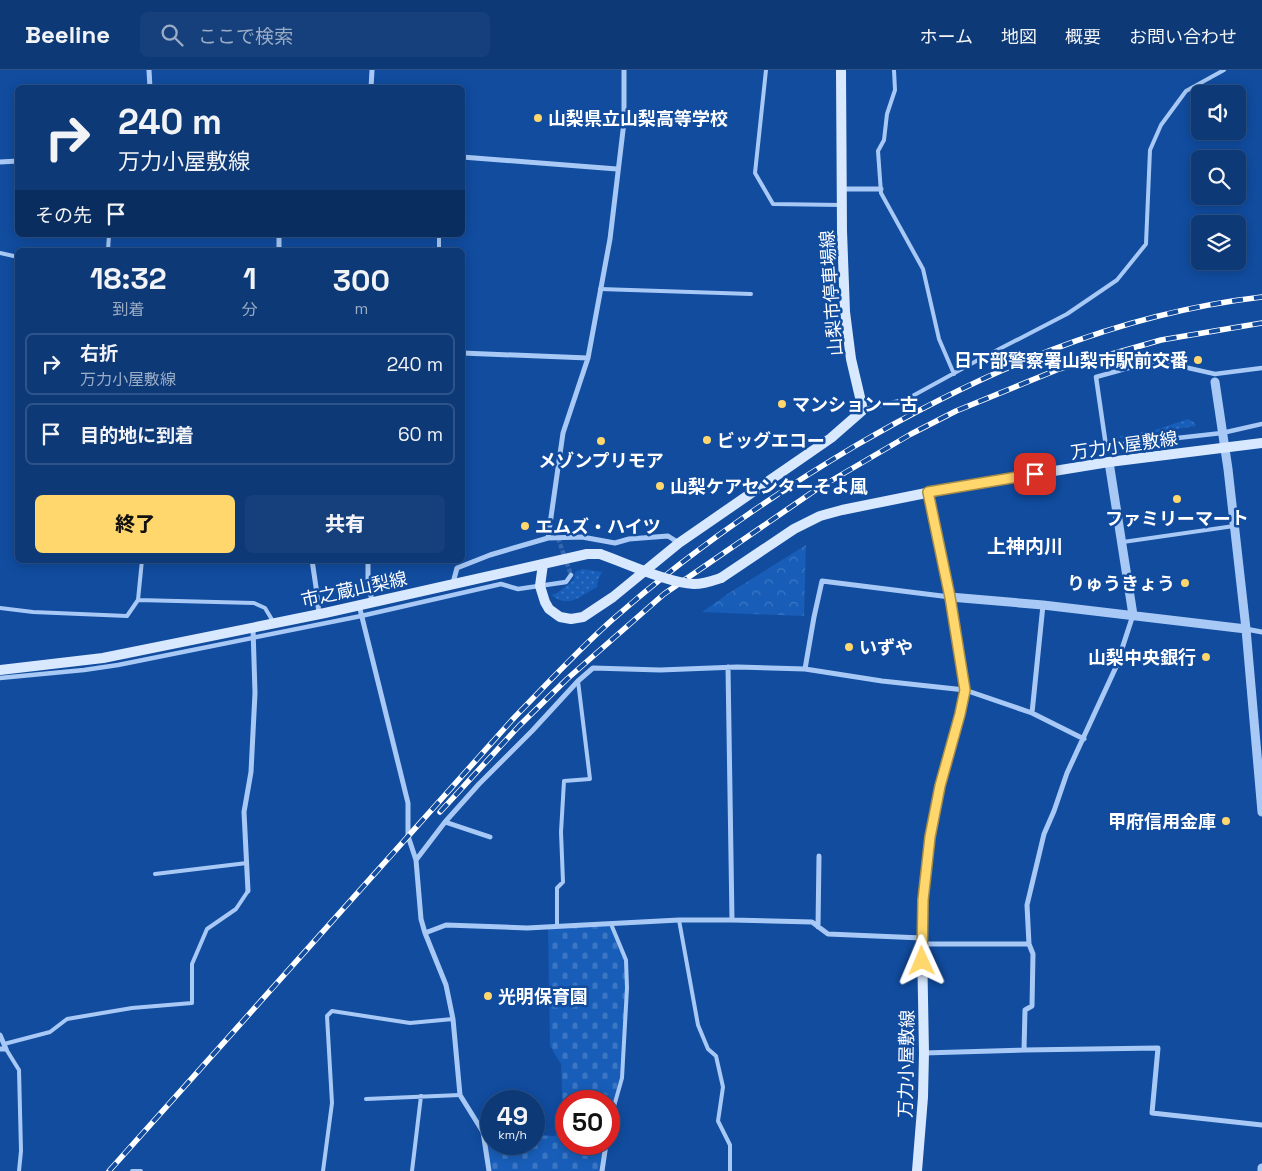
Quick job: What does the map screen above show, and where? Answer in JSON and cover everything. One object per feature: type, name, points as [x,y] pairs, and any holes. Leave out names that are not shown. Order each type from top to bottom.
[{"type":"main road","name":"山梨市停車場線","points":[[841,70],[845,312],[852,359],[863,410]]},
{"type":"main road","points":[[543,564],[540,586],[545,602],[560,617],[577,619],[602,605],[679,543],[830,438],[863,410]]},
{"type":"main road","name":"万力小屋敷線","points":[[917,1171],[923,1097],[924,1053],[923,900],[930,837],[940,786],[965,690],[950,597],[928,492],[1109,462],[1262,443]]},
{"type":"main road","name":"市之蔵山梨線","points":[[0,670],[103,658],[253,632],[274,623],[319,614],[360,610],[372,602],[587,554],[600,554],[663,577],[693,584],[707,583],[721,578],[794,529],[820,516],[928,492]]},
{"type":"street","points":[[149,70],[150,85]]},
{"type":"street","points":[[371,85],[372,70]]},
{"type":"street","points":[[548,538],[564,433],[588,358],[610,239],[624,122],[624,70]]},
{"type":"street","points":[[465,157],[618,169]]},
{"type":"street","points":[[0,162],[15,161]]},
{"type":"street","points":[[842,189],[881,189]]},
{"type":"street","points":[[465,354],[588,358]]},
{"type":"street","points":[[1262,368],[1215,374],[1162,362],[1142,364],[1096,376],[1106,446],[1222,432],[1262,424]]},
{"type":"street","points":[[1216,382],[1220,402],[1246,629],[1262,812]]},
{"type":"street","points":[[1024,1050],[1025,1010],[1032,1006],[1033,954],[1029,944],[1027,905],[1044,834],[1067,773],[1116,667],[1133,616],[1109,462]]},
{"type":"street","points":[[453,584],[457,568],[490,555],[548,538],[582,537],[615,543],[629,539],[668,536],[679,543]]},
{"type":"street","points":[[312,563],[319,614]]},
{"type":"street","points":[[368,563],[368,579],[372,602]]},
{"type":"street","points":[[0,678],[118,665],[253,632],[360,610],[501,584],[518,588],[566,582],[571,575]]},
{"type":"street","points":[[805,669],[822,582],[950,597],[1042,605],[1262,632]]},
{"type":"street","points":[[1032,712],[1042,605]]},
{"type":"street","points":[[360,610],[408,803],[408,836],[416,860],[421,920],[446,985],[454,1019],[460,1095],[483,1132],[489,1171]]},
{"type":"street","points":[[248,891],[244,812],[251,772],[255,693],[253,632]]},
{"type":"street","points":[[416,860],[445,822],[578,681],[593,668],[660,670],[728,667],[805,669],[882,681],[965,690],[1032,712],[1084,739]]},
{"type":"street","points":[[728,667],[732,920]]},
{"type":"street","points":[[445,822],[490,837]]},
{"type":"street","points":[[818,927],[819,856]]},
{"type":"street","points":[[425,933],[446,925],[526,928],[679,920],[732,920],[812,922],[828,934],[922,941],[1029,944]]},
{"type":"street","points":[[0,1035],[5,1046],[0,1049]]},
{"type":"street","points":[[924,1053],[1158,1048],[1152,1113],[1262,1125]]},
{"type":"street","points":[[602,1171],[604,1155]]},
{"type":"lane","points":[[766,70],[755,173],[773,204],[842,205]]},
{"type":"lane","points":[[894,70],[895,90],[887,114],[884,140],[878,151],[881,193],[923,269],[939,338],[954,374]]},
{"type":"lane","points":[[863,410],[907,399],[1067,314],[1117,280],[1146,244],[1150,150],[1161,125],[1186,91],[1224,70]]},
{"type":"lane","points":[[0,253],[15,256]]},
{"type":"lane","points":[[600,289],[751,294]]},
{"type":"lane","points":[[1122,542],[1234,526]]},
{"type":"lane","points":[[0,608],[33,612],[127,616],[138,600],[142,563]]},
{"type":"lane","points":[[138,600],[254,604],[265,608],[274,623]]},
{"type":"lane","points":[[557,925],[557,888],[563,882],[561,832],[564,781],[590,779],[578,681]]},
{"type":"lane","points":[[155,874],[246,863]]},
{"type":"lane","points":[[19,1171],[21,1151],[19,1070],[5,1046],[50,1032],[67,1019],[132,1008],[192,1004],[192,964],[207,929],[236,909],[248,891]]},
{"type":"lane","points":[[679,920],[698,1025],[708,1049],[716,1056],[723,1087],[718,1121],[730,1145],[730,1171]]},
{"type":"lane","points":[[612,924],[626,960],[627,988],[622,1078],[619,1090]]},
{"type":"lane","points":[[323,1171],[332,1103],[327,1016],[332,1011],[410,1023],[454,1019]]},
{"type":"lane","points":[[366,1099],[460,1095]]},
{"type":"lane","points":[[412,1171],[421,1096]]},
{"type":"lane","points":[[132,1171],[141,1171]]},
{"type":"green space","points":[[1188,419],[1195,423],[1196,426],[1120,438],[1120,436],[1155,430]]},
{"type":"green space","points":[[806,545],[804,616],[702,612],[729,593]]},
{"type":"green space","points":[[583,569],[602,572],[597,587],[579,598],[569,601],[558,599],[551,595],[557,593],[574,580],[575,572]]},
{"type":"green space","points":[[611,924],[626,960],[627,988],[622,1078],[619,1090],[562,1090],[561,1064],[550,1046],[548,926]]},
{"type":"green space","points":[[545,1136],[555,1136],[555,1155],[604,1155],[602,1171],[489,1171],[487,1155],[545,1155]]},
{"type":"tunnel","points":[[558,538],[571,575]]},
{"type":"railway","points":[[109,1171],[512,720],[599,632],[640,596],[699,549],[791,485],[855,446],[951,394],[1001,371],[1051,350],[1102,332],[1154,317],[1208,305],[1262,297]]},
{"type":"railway","points":[[440,812],[519,726],[567,679],[664,594],[817,489],[911,434],[956,411],[1059,369],[1161,340],[1262,323]]},
{"type":"place","name":"山梨県立山梨高等学校","points":[[538,118]]},
{"type":"place","name":"日下部警察署山梨市駅前交番","points":[[1198,360]]},
{"type":"place","name":"マンション一古","points":[[782,404]]},
{"type":"place","name":"ビッグエコー","points":[[707,440]]},
{"type":"place","name":"メゾンプリモア","points":[[601,441]]},
{"type":"place","name":"山梨ケアセンターそよ風","points":[[660,486]]},
{"type":"place","name":"ファミリーマート","points":[[1177,499]]},
{"type":"place","name":"エムズ・ハイツ","points":[[525,526]]},
{"type":"place","name":"りゅうきょう","points":[[1185,583]]},
{"type":"place","name":"いずや","points":[[849,647]]},
{"type":"place","name":"山梨中央銀行","points":[[1206,657]]},
{"type":"place","name":"甲府信用金庫","points":[[1226,821]]},
{"type":"place","name":"光明保育園","points":[[488,996]]},
{"type":"district","name":"上神内川","points":[[1025,546]]},
{"type":"route","points":[[922,961],[923,900],[930,837],[940,786],[965,690],[962,661],[935,518],[928,492],[1035,474]]}]
